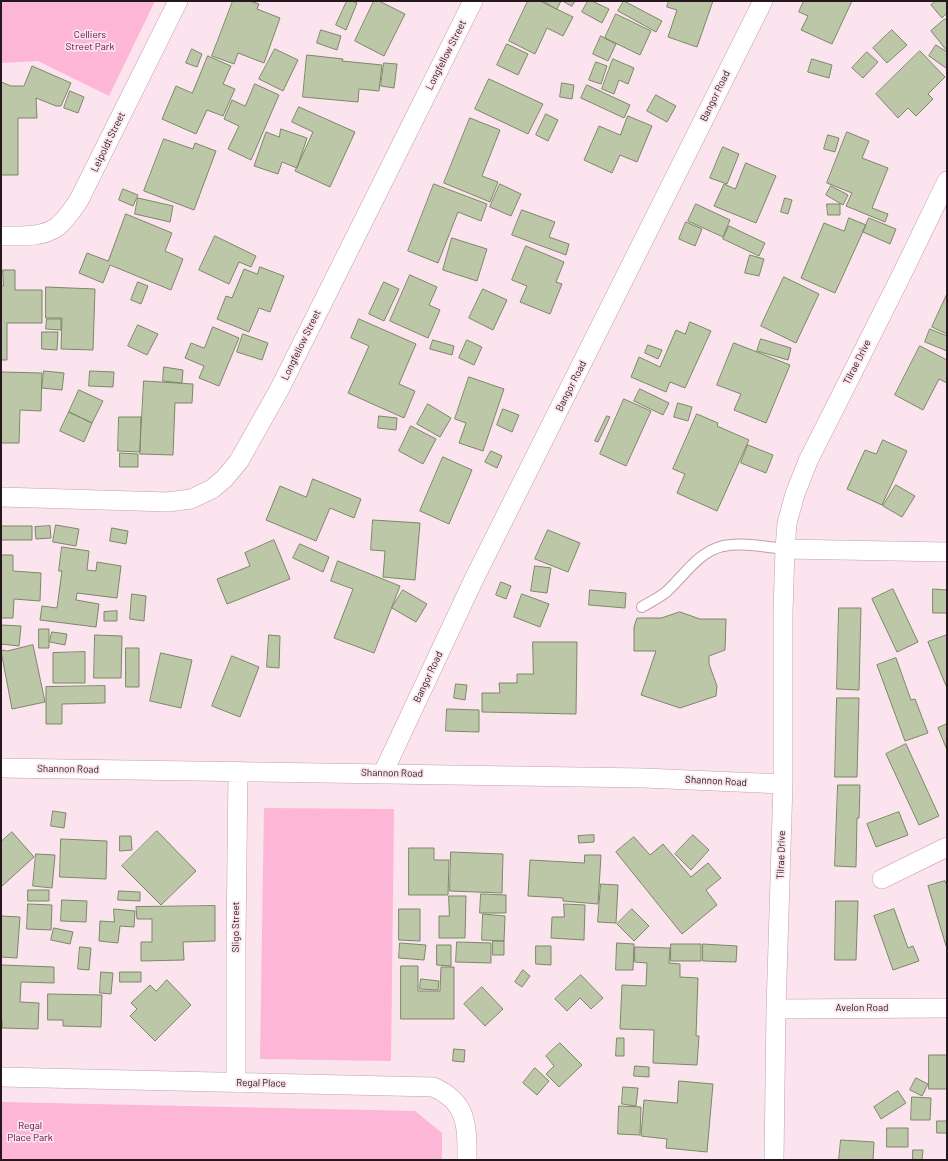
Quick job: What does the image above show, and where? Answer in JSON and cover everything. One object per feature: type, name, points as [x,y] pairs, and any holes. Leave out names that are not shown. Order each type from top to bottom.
[{"type":"street","name":"Leipoldt Street","points":[[1,236],[25,236],[43,233],[57,227],[67,217],[79,200],[178,1]]},
{"type":"street","name":"Longfellow Street","points":[[1,497],[168,502],[191,498],[212,489],[224,479],[239,462],[279,390],[473,1]]},
{"type":"street","name":"Bangor Road","points":[[383,773],[474,579],[763,1]]},
{"type":"street","name":"Tilrae Drive","points":[[774,1160],[776,1009],[783,784],[785,549],[787,523],[795,494],[808,460],[947,181]]},
{"type":"street","points":[[785,549],[947,552]]},
{"type":"street","name":"Shannon Road","points":[[1,768],[644,778],[783,784]]},
{"type":"street","name":"Sligo Street","points":[[236,1083],[238,771]]},
{"type":"street","points":[[882,879],[947,847]]},
{"type":"street","name":"Avelon Road","points":[[776,1009],[947,1008]]},
{"type":"street","name":"Regal Place","points":[[1,1078],[433,1087],[443,1091],[463,1112],[467,1131],[467,1160]]},
{"type":"lane","points":[[642,607],[665,593],[695,562],[722,546],[738,545],[785,549]]},
{"type":"green space","name":"Celliers Street Park","points":[[1,1],[155,1],[109,96],[38,61],[1,63]]},
{"type":"green space","points":[[264,808],[394,809],[391,1061],[260,1059]]},
{"type":"green space","name":"Regal Place Park","points":[[1,1102],[415,1111],[442,1133],[442,1160],[1,1160]]},
{"type":"building","points":[[233,1],[250,1],[259,4],[257,9],[280,18],[264,63],[238,53],[234,64],[212,56]]},
{"type":"building","points":[[347,1],[357,3],[346,30],[336,25]]},
{"type":"building","points":[[374,1],[379,1],[405,14],[384,56],[355,41]]},
{"type":"building","points":[[528,1],[540,1],[573,17],[563,36],[547,28],[535,54],[509,41]]},
{"type":"building","points":[[543,1],[561,1],[557,9]]},
{"type":"building","points":[[563,1],[575,1],[572,6]]},
{"type":"building","points":[[588,1],[592,1],[609,9],[602,23],[582,12]]},
{"type":"building","points":[[624,1],[662,21],[656,32],[618,11]]},
{"type":"building","points":[[669,1],[713,1],[697,47],[668,37],[677,10],[667,7]]},
{"type":"building","points":[[804,1],[852,1],[832,44],[801,30],[808,16],[799,12]]},
{"type":"building","points":[[936,1],[947,1],[947,13],[942,18],[931,5]]},
{"type":"building","points":[[616,14],[651,31],[640,55],[605,38]]},
{"type":"building","points":[[945,19],[947,21],[947,51],[931,31]]},
{"type":"building","points":[[321,30],[341,36],[337,50],[317,43]]},
{"type":"building","points":[[892,30],[907,45],[887,63],[873,48]]},
{"type":"building","points":[[601,36],[616,44],[608,61],[593,54]]},
{"type":"building","points":[[507,44],[528,54],[518,75],[497,65]]},
{"type":"building","points":[[936,45],[947,52],[946,68],[929,56]]},
{"type":"building","points":[[192,49],[202,54],[197,67],[186,63]]},
{"type":"building","points":[[275,49],[298,60],[283,91],[259,79]]},
{"type":"building","points":[[920,51],[945,77],[928,94],[933,99],[916,116],[908,108],[898,118],[876,94]]},
{"type":"building","points":[[867,52],[878,62],[863,78],[852,68]]},
{"type":"building","points":[[307,55],[343,59],[342,61],[382,65],[379,91],[359,89],[358,102],[303,97]]},
{"type":"building","points":[[208,56],[231,66],[223,84],[235,89],[223,116],[207,110],[196,134],[162,119],[176,86],[192,93]]},
{"type":"building","points":[[613,59],[634,68],[628,84],[619,80],[614,94],[602,89]]},
{"type":"building","points":[[812,59],[832,65],[829,78],[808,72]]},
{"type":"building","points":[[596,62],[607,66],[601,84],[589,80]]},
{"type":"building","points":[[384,63],[397,64],[394,88],[381,86]]},
{"type":"building","points":[[32,66],[71,83],[61,106],[56,106],[36,98],[37,118],[18,118],[18,175],[1,175],[1,82],[11,86],[24,86]]},
{"type":"building","points":[[489,79],[543,104],[528,134],[475,109]]},
{"type":"building","points":[[562,83],[574,85],[572,99],[560,97]]},
{"type":"building","points":[[255,84],[279,95],[251,160],[228,149],[239,126],[224,119],[232,100],[245,106]]},
{"type":"building","points":[[587,85],[630,105],[624,118],[581,98]]},
{"type":"building","points":[[70,91],[84,97],[78,113],[64,108]]},
{"type":"building","points":[[656,95],[676,106],[667,122],[647,111]]},
{"type":"building","points":[[299,107],[355,132],[330,187],[295,171],[313,132],[292,122]]},
{"type":"building","points":[[546,114],[558,120],[548,141],[536,135]]},
{"type":"building","points":[[628,116],[652,126],[637,162],[620,155],[612,173],[584,160],[599,126],[620,135]]},
{"type":"building","points":[[470,118],[500,130],[482,176],[498,182],[490,202],[444,183]]},
{"type":"building","points":[[281,129],[307,138],[297,168],[282,162],[278,174],[254,166],[266,132],[279,137]]},
{"type":"building","points":[[847,132],[869,141],[862,158],[888,168],[872,208],[888,214],[885,222],[846,206],[852,193],[827,183]]},
{"type":"building","points":[[828,135],[839,138],[835,152],[824,149]]},
{"type":"building","points":[[164,139],[193,149],[195,143],[216,151],[194,210],[144,191]]},
{"type":"building","points":[[723,147],[739,154],[727,184],[710,178]]},
{"type":"building","points":[[746,163],[776,176],[756,223],[714,206],[724,184],[735,189]]},
{"type":"building","points":[[434,184],[487,204],[481,221],[458,212],[438,263],[408,251]]},
{"type":"building","points":[[500,184],[521,194],[511,216],[490,207]]},
{"type":"building","points":[[831,186],[848,195],[843,205],[826,195]]},
{"type":"building","points":[[123,189],[138,195],[133,206],[119,200]]},
{"type":"building","points":[[138,198],[173,206],[170,222],[135,214]]},
{"type":"building","points":[[785,198],[792,200],[788,214],[781,212]]},
{"type":"building","points":[[696,204],[730,220],[723,237],[688,221]]},
{"type":"building","points":[[827,204],[840,204],[840,215],[828,215]]},
{"type":"building","points":[[522,210],[555,222],[549,237],[569,244],[566,255],[512,235]]},
{"type":"building","points":[[126,214],[172,233],[165,251],[183,259],[171,290],[110,265],[103,283],[79,273],[87,253],[108,261]]},
{"type":"building","points":[[849,218],[866,225],[835,293],[801,278],[824,223],[844,231]]},
{"type":"building","points":[[869,218],[896,229],[890,244],[863,232]]},
{"type":"building","points":[[686,222],[702,229],[695,246],[679,239]]},
{"type":"building","points":[[729,226],[765,243],[759,256],[723,239]]},
{"type":"building","points":[[215,236],[256,256],[251,267],[239,262],[229,284],[199,270]]},
{"type":"building","points":[[452,238],[487,249],[477,281],[443,270]]},
{"type":"building","points":[[526,246],[564,262],[556,282],[562,284],[550,314],[520,302],[527,286],[512,280]]},
{"type":"building","points":[[750,255],[764,259],[759,276],[745,273]]},
{"type":"building","points":[[260,267],[284,276],[270,312],[259,308],[249,332],[217,319],[226,296],[232,298],[244,269],[257,274]]},
{"type":"building","points":[[3,270],[15,270],[15,290],[42,290],[42,323],[7,323],[7,360],[1,360],[1,286],[3,286]]},
{"type":"building","points":[[410,275],[437,287],[429,305],[440,310],[428,338],[390,321]]},
{"type":"building","points":[[784,277],[819,294],[796,343],[761,326]]},
{"type":"building","points":[[138,282],[148,286],[141,304],[131,300]]},
{"type":"building","points":[[384,282],[399,289],[384,321],[369,314]]},
{"type":"building","points":[[46,287],[95,289],[93,350],[61,349],[62,318],[46,318]]},
{"type":"building","points":[[483,289],[507,300],[493,330],[469,318]]},
{"type":"building","points":[[947,294],[947,334],[932,327]]},
{"type":"building","points":[[47,319],[61,319],[61,330],[46,329]]},
{"type":"building","points":[[359,319],[416,344],[399,384],[415,391],[404,418],[348,393],[369,346],[351,338]]},
{"type":"building","points":[[690,322],[711,331],[685,388],[670,382],[666,392],[631,377],[639,357],[660,367],[676,330],[685,334]]},
{"type":"building","points":[[138,325],[158,334],[147,355],[128,346]]},
{"type":"building","points":[[213,327],[239,338],[219,386],[199,378],[204,366],[185,358],[191,343],[204,348]]},
{"type":"building","points":[[930,329],[947,336],[947,351],[925,342]]},
{"type":"building","points":[[42,332],[58,332],[57,350],[42,349]]},
{"type":"building","points":[[243,334],[268,343],[262,360],[237,352]]},
{"type":"building","points":[[761,339],[791,348],[788,360],[757,351]]},
{"type":"building","points":[[433,340],[454,346],[452,355],[430,349]]},
{"type":"building","points":[[467,340],[482,347],[474,365],[459,358]]},
{"type":"building","points":[[734,343],[790,365],[766,423],[734,410],[741,394],[717,385]]},
{"type":"building","points":[[648,345],[662,350],[658,359],[645,353]]},
{"type":"building","points":[[920,346],[947,360],[947,383],[939,379],[923,410],[895,395]]},
{"type":"building","points":[[164,367],[183,370],[182,383],[163,381]]},
{"type":"building","points":[[44,371],[64,373],[62,390],[42,388]]},
{"type":"building","points":[[90,371],[114,372],[113,387],[89,386]]},
{"type":"building","points":[[1,372],[42,373],[41,411],[20,410],[19,443],[1,443]]},
{"type":"building","points":[[469,377],[504,389],[483,451],[459,443],[466,423],[455,419]]},
{"type":"building","points":[[144,381],[193,384],[192,403],[175,403],[173,455],[140,454]]},
{"type":"building","points":[[640,389],[669,403],[663,415],[634,401]]},
{"type":"building","points":[[79,390],[103,401],[92,423],[69,412]]},
{"type":"building","points":[[624,399],[651,411],[626,466],[600,454]]},
{"type":"building","points":[[678,403],[692,407],[688,421],[674,417]]},
{"type":"building","points":[[428,404],[451,418],[440,437],[417,424]]},
{"type":"building","points":[[503,409],[519,415],[512,432],[497,425]]},
{"type":"building","points":[[69,412],[92,423],[84,442],[60,431]]},
{"type":"building","points":[[697,414],[718,423],[717,426],[749,440],[717,511],[677,493],[685,474],[673,469]]},
{"type":"building","points":[[379,416],[397,418],[396,430],[378,428]]},
{"type":"building","points":[[607,416],[610,417],[598,442],[595,441]]},
{"type":"building","points":[[119,417],[141,417],[140,452],[118,451]]},
{"type":"building","points":[[411,426],[436,439],[423,464],[399,451]]},
{"type":"building","points":[[883,440],[907,451],[882,505],[847,489],[865,450],[876,454]]},
{"type":"building","points":[[748,445],[773,455],[766,473],[741,463]]},
{"type":"building","points":[[491,451],[502,456],[497,468],[485,462]]},
{"type":"building","points":[[120,453],[138,454],[138,467],[120,467]]},
{"type":"building","points":[[443,457],[472,470],[449,524],[420,511]]},
{"type":"building","points":[[313,479],[361,499],[354,518],[330,508],[316,541],[266,520],[280,486],[306,497]]},
{"type":"building","points":[[896,485],[915,496],[902,517],[883,506]]},
{"type":"building","points":[[373,520],[420,523],[415,580],[383,577],[385,551],[371,550]]},
{"type":"building","points":[[56,525],[79,529],[76,546],[53,542]]},
{"type":"building","points":[[1,526],[32,526],[32,540],[1,540]]},
{"type":"building","points":[[50,526],[51,538],[36,539],[35,527]]},
{"type":"building","points":[[112,528],[128,531],[126,544],[110,541]]},
{"type":"building","points":[[548,530],[580,543],[568,572],[535,559]]},
{"type":"building","points":[[274,540],[290,579],[227,604],[217,579],[250,566],[245,553]]},
{"type":"building","points":[[300,544],[329,557],[323,572],[293,558]]},
{"type":"building","points":[[62,547],[89,551],[87,570],[96,571],[97,562],[121,566],[117,598],[77,593],[76,600],[99,604],[96,627],[40,620],[42,606],[57,608],[62,571],[59,571]]},
{"type":"building","points":[[1,555],[13,555],[13,571],[41,573],[40,601],[14,599],[13,618],[1,618]]},
{"type":"building","points":[[338,561],[400,586],[374,653],[334,638],[353,589],[331,581]]},
{"type":"building","points":[[535,566],[551,568],[547,593],[531,591]]},
{"type":"building","points":[[501,582],[511,586],[506,599],[496,595]]},
{"type":"building","points":[[893,589],[918,642],[897,652],[872,599]]},
{"type":"building","points":[[933,589],[947,590],[947,613],[933,613]]},
{"type":"building","points":[[403,590],[427,604],[416,622],[392,608]]},
{"type":"building","points":[[590,590],[626,593],[625,608],[589,605]]},
{"type":"building","points":[[132,594],[146,596],[144,621],[130,619]]},
{"type":"building","points":[[522,594],[549,604],[540,627],[514,617]]},
{"type":"building","points":[[839,608],[861,608],[859,690],[837,689]]},
{"type":"building","points":[[117,611],[117,621],[104,621],[104,612]]},
{"type":"building","points":[[680,612],[700,619],[726,619],[725,650],[709,656],[709,664],[717,686],[716,696],[680,708],[641,695],[656,651],[634,651],[634,627],[637,618],[661,618]]},
{"type":"building","points":[[1,625],[21,626],[19,646],[1,644]]},
{"type":"building","points":[[39,629],[49,629],[49,648],[39,648]]},
{"type":"building","points":[[52,632],[67,634],[65,645],[50,642]]},
{"type":"building","points":[[95,635],[122,636],[121,678],[94,678]]},
{"type":"building","points":[[269,635],[280,636],[279,668],[267,667]]},
{"type":"building","points":[[947,635],[947,688],[928,642]]},
{"type":"building","points":[[533,642],[577,642],[576,714],[482,712],[482,693],[500,693],[499,683],[517,683],[517,674],[533,674]]},
{"type":"building","points":[[33,645],[45,702],[12,709],[1,651]]},
{"type":"building","points":[[126,648],[139,648],[139,687],[126,687]]},
{"type":"building","points":[[85,652],[85,683],[53,683],[53,653]]},
{"type":"building","points":[[161,653],[192,660],[181,708],[150,701]]},
{"type":"building","points":[[232,656],[259,667],[240,717],[212,706]]},
{"type":"building","points":[[896,658],[911,700],[915,699],[928,733],[905,741],[877,665]]},
{"type":"building","points":[[456,684],[467,685],[465,700],[454,698]]},
{"type":"building","points":[[105,686],[105,703],[62,704],[62,724],[46,724],[46,687]]},
{"type":"building","points":[[837,698],[859,698],[857,777],[835,777]]},
{"type":"building","points":[[447,709],[479,710],[479,732],[446,731]]},
{"type":"building","points":[[947,724],[947,750],[938,728]]},
{"type":"building","points":[[906,744],[939,816],[919,825],[886,754]]},
{"type":"building","points":[[838,785],[860,785],[859,818],[857,818],[856,867],[835,866]]},
{"type":"building","points":[[53,811],[66,813],[64,828],[51,826]]},
{"type":"building","points":[[899,812],[908,835],[876,847],[867,824]]},
{"type":"building","points":[[157,831],[196,871],[161,905],[122,866]]},
{"type":"building","points":[[12,832],[34,857],[1,887],[1,842]]},
{"type":"building","points":[[594,835],[594,842],[579,843],[578,836]]},
{"type":"building","points":[[693,835],[709,850],[691,870],[675,854]]},
{"type":"building","points":[[120,836],[131,836],[132,850],[120,851]]},
{"type":"building","points":[[634,837],[650,855],[663,844],[691,877],[708,863],[721,878],[706,890],[717,905],[682,934],[616,852]]},
{"type":"building","points":[[61,839],[107,841],[106,879],[60,877]]},
{"type":"building","points":[[409,848],[434,848],[434,860],[449,860],[448,895],[409,895]]},
{"type":"building","points":[[451,852],[503,854],[502,893],[450,891]]},
{"type":"building","points":[[36,854],[55,855],[52,888],[33,886]]},
{"type":"building","points":[[585,855],[601,855],[598,904],[563,901],[563,898],[528,896],[530,860],[584,863]]},
{"type":"building","points":[[945,881],[947,886],[947,949],[928,886]]},
{"type":"building","points":[[601,884],[618,885],[616,923],[598,922]]},
{"type":"building","points":[[28,890],[49,890],[49,901],[28,901]]},
{"type":"building","points":[[119,891],[140,892],[140,901],[118,900]]},
{"type":"building","points":[[481,894],[506,895],[506,913],[480,913]]},
{"type":"building","points":[[449,896],[466,896],[465,938],[439,938],[439,916],[449,916]]},
{"type":"building","points":[[62,900],[87,901],[86,922],[61,921]]},
{"type":"building","points":[[836,901],[858,901],[856,960],[835,960]]},
{"type":"building","points":[[28,904],[52,905],[51,930],[27,929]]},
{"type":"building","points":[[564,904],[585,905],[584,940],[551,938],[552,917],[564,917]]},
{"type":"building","points":[[215,906],[215,941],[183,942],[184,960],[141,961],[141,942],[152,942],[152,919],[137,919],[136,907]]},
{"type":"building","points":[[114,909],[135,911],[134,927],[120,926],[118,943],[99,941],[100,921],[114,922]]},
{"type":"building","points":[[399,909],[420,909],[420,941],[399,940]]},
{"type":"building","points":[[632,909],[649,926],[634,941],[617,924]]},
{"type":"building","points":[[894,909],[908,948],[913,946],[919,961],[893,970],[874,916]]},
{"type":"building","points":[[483,914],[505,916],[504,941],[482,940]]},
{"type":"building","points":[[1,916],[20,917],[17,958],[1,957]]},
{"type":"building","points":[[54,928],[73,932],[70,944],[51,940]]},
{"type":"building","points":[[493,941],[504,941],[504,955],[493,955]]},
{"type":"building","points":[[457,942],[491,943],[491,963],[456,962]]},
{"type":"building","points":[[400,943],[426,945],[424,960],[399,958]]},
{"type":"building","points":[[617,943],[634,944],[633,970],[616,970]]},
{"type":"building","points":[[671,944],[701,944],[701,961],[671,961]]},
{"type":"building","points":[[703,944],[737,946],[736,962],[703,961]]},
{"type":"building","points":[[437,945],[451,945],[451,966],[437,965]]},
{"type":"building","points":[[536,946],[551,946],[551,965],[536,964]]},
{"type":"building","points":[[80,947],[91,948],[89,970],[78,969]]},
{"type":"building","points":[[635,947],[670,948],[669,963],[680,964],[680,977],[698,978],[696,1036],[699,1036],[697,1065],[653,1063],[654,1030],[620,1029],[622,985],[646,986],[647,963],[635,962]]},
{"type":"building","points":[[1,965],[54,967],[54,983],[21,982],[20,1002],[39,1003],[38,1029],[2,1028]]},
{"type":"building","points":[[401,966],[418,966],[418,991],[440,991],[441,967],[454,967],[454,1019],[401,1019]]},
{"type":"building","points":[[523,970],[530,976],[522,987],[515,982]]},
{"type":"building","points":[[101,972],[113,973],[111,994],[100,993]]},
{"type":"building","points":[[120,972],[141,972],[141,982],[120,982]]},
{"type":"building","points":[[581,975],[603,998],[591,1009],[580,998],[567,1011],[555,999]]},
{"type":"building","points":[[421,979],[439,981],[438,990],[420,989]]},
{"type":"building","points":[[167,980],[191,1005],[155,1041],[130,1016],[137,1009],[131,1003],[150,985],[156,991]]},
{"type":"building","points":[[482,987],[503,1009],[485,1026],[464,1004]]},
{"type":"building","points":[[48,994],[102,995],[101,1027],[63,1026],[63,1020],[48,1020]]},
{"type":"building","points":[[617,1038],[624,1038],[624,1056],[616,1056]]},
{"type":"building","points":[[560,1043],[582,1065],[559,1087],[546,1074],[554,1066],[546,1056]]},
{"type":"building","points":[[454,1049],[465,1050],[464,1062],[453,1061]]},
{"type":"building","points":[[929,1055],[947,1055],[947,1089],[929,1089]]},
{"type":"building","points":[[635,1066],[649,1067],[649,1077],[634,1076]]},
{"type":"building","points":[[535,1068],[549,1081],[537,1095],[523,1083]]},
{"type":"building","points":[[916,1078],[928,1084],[922,1096],[910,1090]]},
{"type":"building","points":[[679,1081],[713,1084],[707,1152],[666,1148],[667,1139],[641,1136],[644,1100],[677,1103]]},
{"type":"building","points":[[623,1087],[638,1088],[636,1106],[622,1104]]},
{"type":"building","points":[[898,1091],[906,1103],[881,1119],[874,1107]]},
{"type":"building","points":[[912,1097],[931,1098],[930,1120],[911,1120]]},
{"type":"building","points":[[619,1106],[641,1107],[640,1135],[618,1134]]},
{"type":"building","points":[[937,1121],[947,1121],[947,1133],[937,1133]]},
{"type":"building","points":[[887,1128],[908,1128],[908,1147],[887,1147]]},
{"type":"building","points":[[841,1140],[874,1142],[873,1160],[839,1160]]},
{"type":"building","points":[[913,1150],[923,1150],[922,1160],[913,1160]]}]
